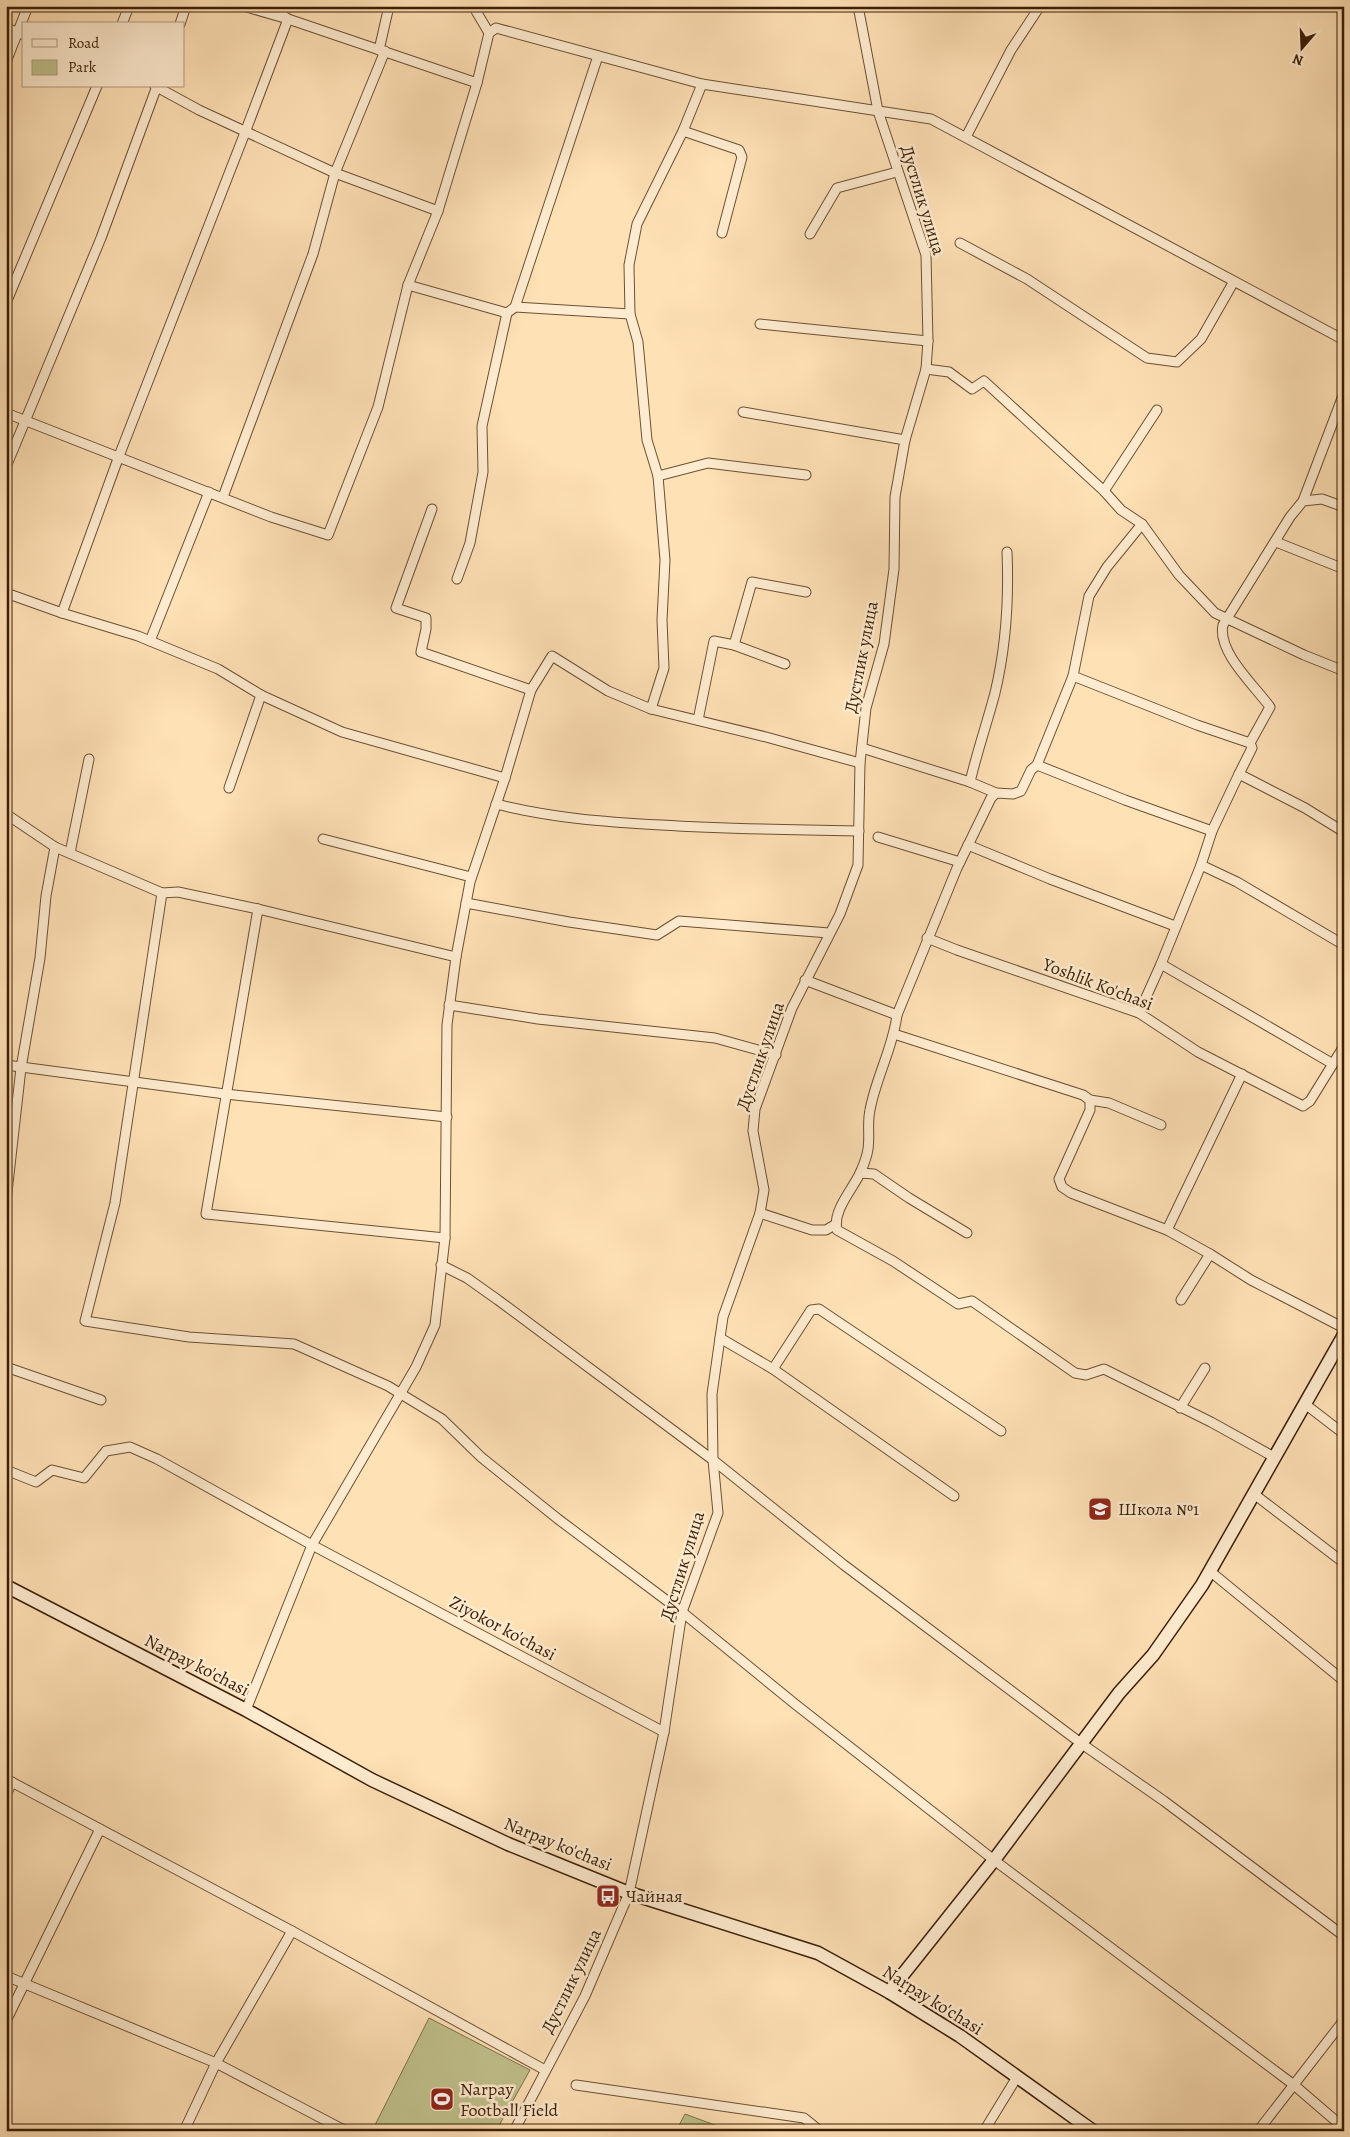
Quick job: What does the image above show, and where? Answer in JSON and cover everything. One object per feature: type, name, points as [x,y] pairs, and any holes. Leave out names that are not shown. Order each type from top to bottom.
[{"type":"main road","points":[[890,1992],[994,1860],[1119,1693],[1153,1655],[1210,1572],[1344,1334]]},
{"type":"main road","name":"Narpay ko'chasi","points":[[6,1586],[246,1710],[372,1780],[508,1844],[629,1892],[818,1953],[890,1992],[960,2036],[1093,2131]]},
{"type":"street","points":[[24,22],[28,6]]},
{"type":"street","points":[[123,22],[128,6]]},
{"type":"street","points":[[181,22],[186,6]]},
{"type":"street","points":[[243,6],[288,19],[477,83]]},
{"type":"street","points":[[281,6],[280,12],[288,19]]},
{"type":"street","points":[[223,497],[313,254],[335,173],[382,51],[389,6]]},
{"type":"street","points":[[478,6],[476,11],[489,33]]},
{"type":"street","name":"Дустлик улица","points":[[514,2131],[585,1996],[629,1892],[664,1732],[682,1612],[718,1513],[713,1460],[712,1394],[723,1317],[760,1213],[764,1190],[753,1131],[755,1109],[792,1008],[840,914],[858,865],[860,762],[866,708],[884,644],[894,569],[895,497],[906,440],[926,369],[928,341],[926,254],[878,111],[858,6]]},
{"type":"street","points":[[966,137],[1011,50],[1040,6]]},
{"type":"street","points":[[62,613],[119,456],[288,19]]},
{"type":"street","points":[[6,28],[21,33],[6,62]]},
{"type":"street","points":[[6,413],[271,517],[328,535],[378,407],[408,284],[438,211],[477,83],[489,33],[496,28],[702,84],[931,119],[1234,283],[1344,340]]},
{"type":"street","points":[[457,579],[470,543],[483,472],[482,426],[511,310],[598,56]]},
{"type":"street","points":[[651,710],[664,668],[662,620],[665,560],[658,476],[647,440],[638,342],[630,314],[629,265],[637,224],[683,131],[702,84]]},
{"type":"street","points":[[6,304],[96,88]]},
{"type":"street","points":[[6,467],[101,238],[157,88]]},
{"type":"street","points":[[159,88],[199,110],[246,130],[335,173],[438,211]]},
{"type":"street","points":[[683,131],[739,150],[742,157],[722,233]]},
{"type":"street","points":[[810,234],[836,188],[897,172]]},
{"type":"street","points":[[960,243],[1027,279],[1147,358],[1177,362],[1201,339],[1234,283]]},
{"type":"street","points":[[408,284],[511,310],[630,314]]},
{"type":"street","points":[[760,324],[928,341]]},
{"type":"street","points":[[926,369],[949,372],[972,389],[984,381],[1104,491],[1121,510],[1142,524],[1179,575],[1214,613],[1226,620],[1344,671]]},
{"type":"street","points":[[1139,1014],[1201,865],[1212,831],[1252,748],[1250,742],[1270,707],[1228,652],[1221,631],[1230,612],[1276,542],[1290,517],[1303,501],[1344,393]]},
{"type":"street","points":[[1104,491],[1157,410]]},
{"type":"street","points":[[743,412],[906,440]]},
{"type":"street","points":[[658,476],[708,462],[806,475]]},
{"type":"street","points":[[150,641],[209,492]]},
{"type":"street","points":[[1303,501],[1322,499],[1344,508]]},
{"type":"street","points":[[432,508],[396,608],[426,618],[426,630],[421,652],[531,690]]},
{"type":"street","points":[[862,748],[996,792],[1013,794],[1021,792],[1031,770],[1037,765],[1073,676],[1089,596],[1107,567],[1142,524]]},
{"type":"street","points":[[1276,542],[1344,569]]},
{"type":"street","points":[[970,782],[995,694],[1004,646],[1008,552]]},
{"type":"street","points":[[734,645],[752,582],[806,592]]},
{"type":"street","points":[[6,593],[150,641],[218,669],[260,695],[342,732],[505,778]]},
{"type":"street","points":[[698,720],[714,641],[734,645],[785,664]]},
{"type":"street","points":[[246,1710],[312,1545],[416,1367],[435,1325],[445,1238],[447,1025],[456,956],[471,877],[505,778],[531,690],[552,656],[608,691],[651,710],[694,721],[698,720],[860,762]]},
{"type":"street","points":[[1073,676],[1197,725],[1250,742]]},
{"type":"street","points":[[229,788],[260,695]]},
{"type":"street","points":[[70,854],[89,759]]},
{"type":"street","points":[[1037,765],[1212,831]]},
{"type":"street","points":[[1239,774],[1305,808],[1344,832]]},
{"type":"street","points":[[996,792],[991,798],[960,862],[927,938],[897,1015],[894,1034],[876,1081],[869,1112],[868,1149],[860,1173],[838,1214],[837,1230],[893,1262],[958,1304],[972,1301],[991,1312],[1075,1373],[1086,1376],[1104,1369],[1210,1422],[1274,1457]]},
{"type":"street","points":[[496,804],[527,812],[577,820],[730,830],[859,831]]},
{"type":"street","points":[[6,814],[55,847],[162,893],[178,892],[258,909],[456,956]]},
{"type":"street","points":[[878,837],[960,862]]},
{"type":"street","points":[[323,839],[471,877]]},
{"type":"street","points":[[968,845],[1050,879],[1176,926]]},
{"type":"street","points":[[6,1201],[21,1068],[40,958],[46,896],[55,847]]},
{"type":"street","points":[[1201,865],[1237,882],[1344,945]]},
{"type":"street","points":[[162,893],[115,1203],[85,1321],[189,1337],[294,1344],[400,1393],[442,1419],[504,1475],[682,1612],[794,1704],[994,1860],[1294,2085],[1344,2128]]},
{"type":"street","points":[[466,903],[569,922],[658,934],[680,921],[829,934]]},
{"type":"street","points":[[258,909],[206,1214],[445,1238]]},
{"type":"street","name":"Yoshlik Ko'chasi","points":[[927,938],[1139,1014],[1198,1052],[1303,1106],[1310,1101],[1333,1064]]},
{"type":"street","points":[[1161,964],[1333,1064],[1344,1046]]},
{"type":"street","points":[[805,980],[897,1015]]},
{"type":"street","points":[[449,1005],[538,1019],[715,1038],[776,1055]]},
{"type":"street","points":[[894,1034],[1083,1095],[1090,1100],[1109,1103],[1161,1125]]},
{"type":"street","points":[[6,1065],[225,1094],[447,1117]]},
{"type":"street","points":[[1167,1230],[1242,1074]]},
{"type":"street","points":[[1090,1100],[1090,1110],[1059,1179],[1062,1187],[1071,1193],[1167,1230],[1344,1334]]},
{"type":"street","points":[[860,1173],[874,1174],[967,1234]]},
{"type":"street","points":[[760,1213],[812,1230],[826,1230],[836,1224]]},
{"type":"street","points":[[1181,1300],[1210,1254]]},
{"type":"street","points":[[442,1265],[467,1278],[498,1300],[713,1460],[844,1565],[1082,1744],[1164,1801],[1344,1936]]},
{"type":"street","points":[[773,1369],[811,1310],[820,1309],[1001,1431]]},
{"type":"street","points":[[720,1338],[773,1369],[954,1496]]},
{"type":"street","points":[[6,1367],[102,1400]]},
{"type":"street","points":[[1180,1408],[1205,1368]]},
{"type":"street","points":[[1305,1404],[1344,1434]]},
{"type":"street","name":"Ziyokor ko'chasi","points":[[6,1470],[36,1482],[52,1470],[84,1478],[106,1451],[130,1447],[157,1459],[312,1545],[664,1732]]},
{"type":"street","points":[[1254,1494],[1344,1563]]},
{"type":"street","points":[[1210,1572],[1344,1681]]},
{"type":"street","points":[[6,1795],[9,1780],[292,1931],[545,2070]]},
{"type":"street","points":[[6,2021],[100,1830]]},
{"type":"street","points":[[184,2131],[216,2063],[292,1931]]},
{"type":"street","points":[[6,1976],[216,2063],[346,2131]]},
{"type":"street","points":[[1258,2131],[1344,2020]]},
{"type":"street","points":[[984,2131],[1017,2077]]},
{"type":"street","points":[[576,2085],[804,2118],[820,2131]]},
{"type":"green space","name":"Narpay Football Field","points":[[429,2018],[530,2070],[496,2131],[372,2131]]},
{"type":"green space","points":[[685,2114],[731,2131],[676,2131]]},
{"type":"place","name":"Школа №1","points":[[1100,1509]]},
{"type":"place","name":"Чайная","points":[[608,1896]]},
{"type":"place","name":"Narpay Football Field","points":[[442,2099]]}]
